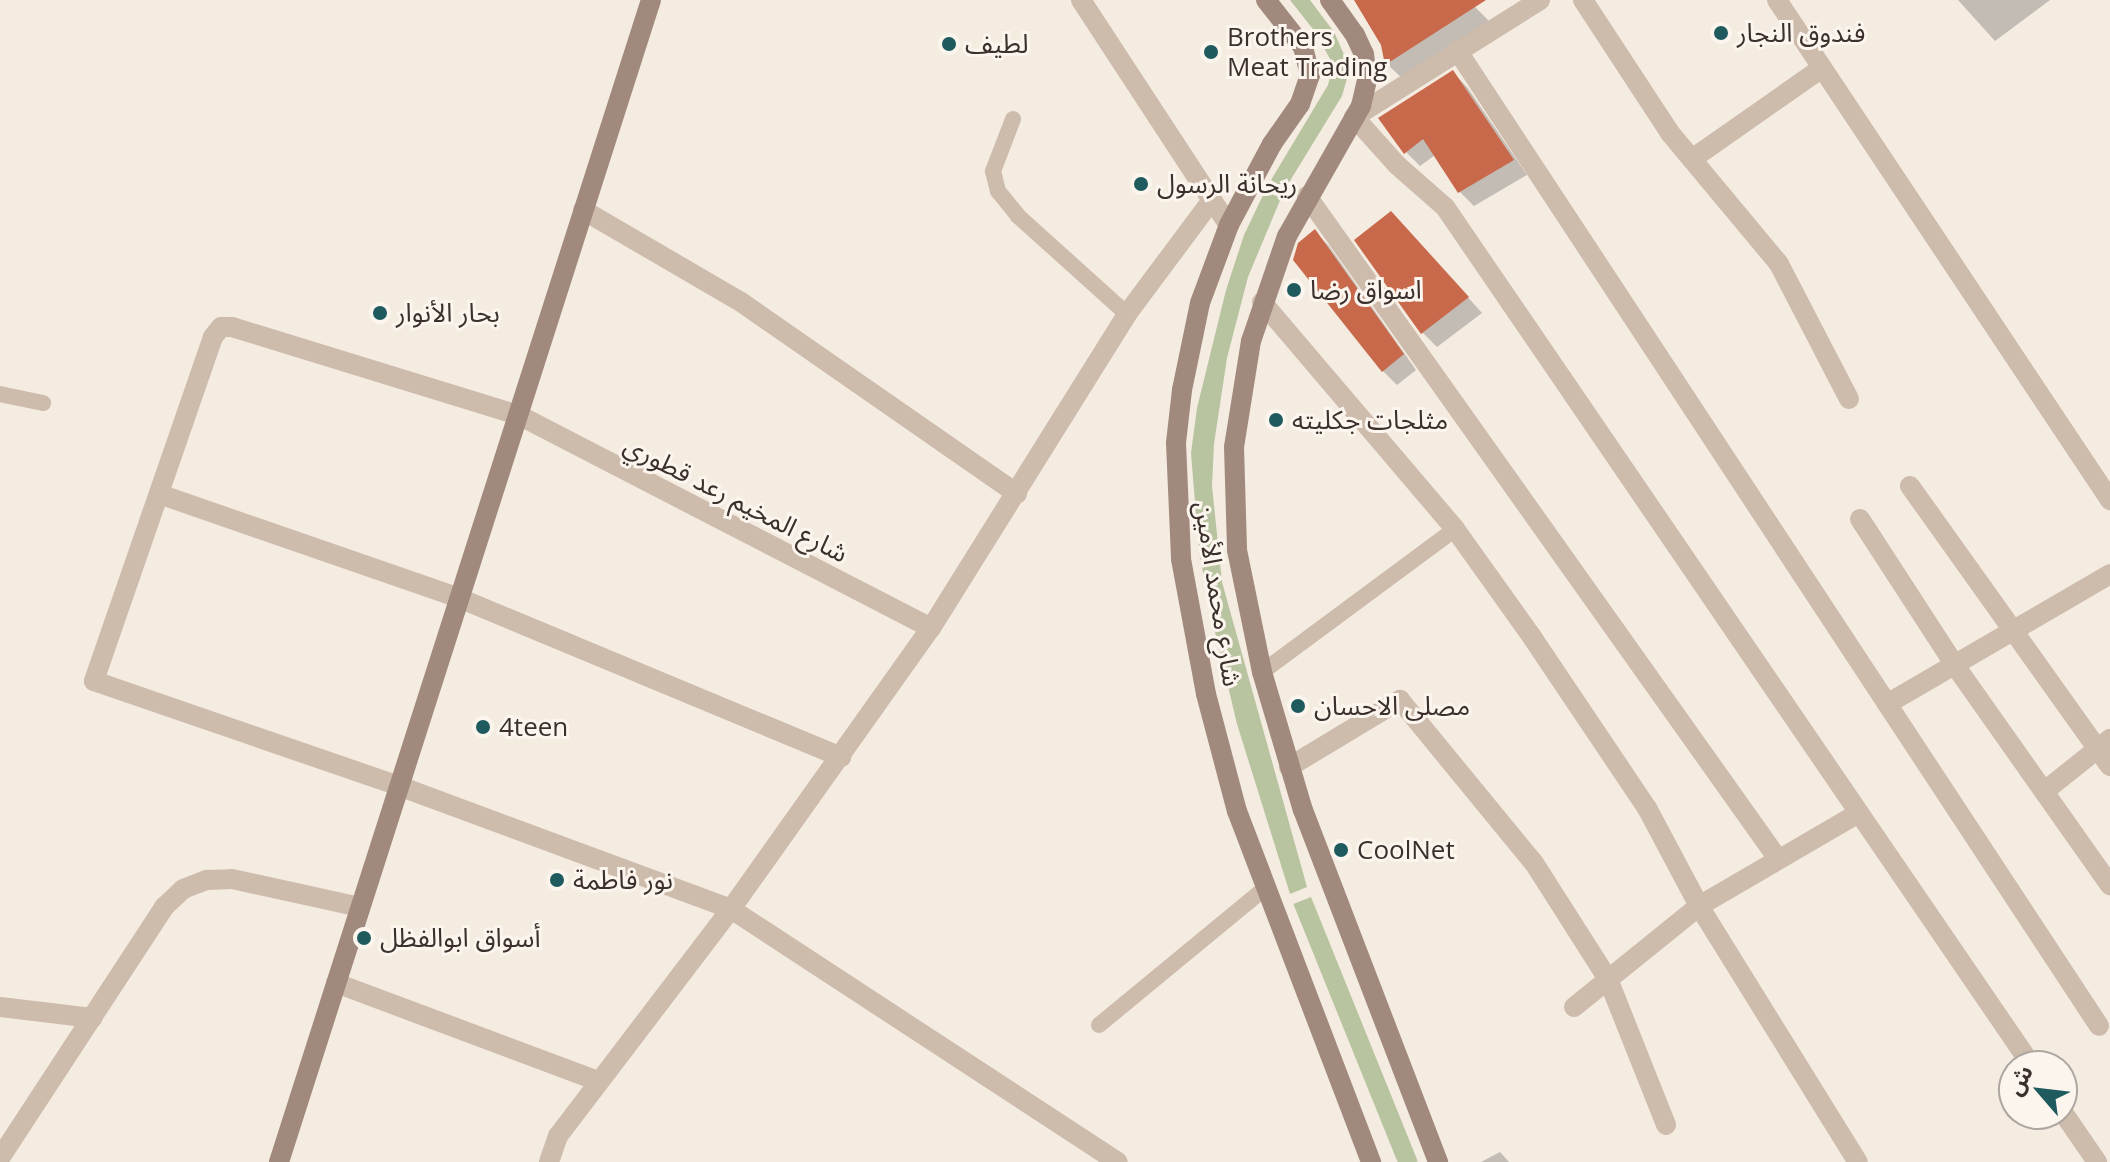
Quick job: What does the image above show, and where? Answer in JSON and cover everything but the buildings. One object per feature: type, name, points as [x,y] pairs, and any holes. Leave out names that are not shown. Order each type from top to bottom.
[{"type":"main road","points":[[279,1162],[651,0]]},
{"type":"main road","name":"شارع محمد الأمين","points":[[1266,0],[1303,47],[1309,65],[1308,88],[1249,184],[1213,263],[1190,343],[1176,443],[1176,500],[1190,621],[1237,811],[1264,889],[1371,1162]]},
{"type":"main road","name":"شارع محمد الأمين","points":[[1330,0],[1355,35],[1364,54],[1367,80],[1354,117],[1307,196],[1282,247],[1262,302],[1240,397],[1234,500],[1245,601],[1289,767],[1318,853],[1438,1162]]},
{"type":"street","points":[[1081,0],[1229,225]]},
{"type":"street","points":[[1540,0],[1354,117],[1397,165],[1445,207],[2021,1050]]},
{"type":"street","points":[[1583,0],[1670,133],[1779,264],[1849,399]]},
{"type":"street","points":[[1777,0],[2110,500]]},
{"type":"street","points":[[1457,50],[2099,1026]]},
{"type":"street","points":[[1692,159],[1822,68]]},
{"type":"street","points":[[1307,196],[1778,859]]},
{"type":"street","points":[[549,1162],[558,1136],[731,909],[931,628],[1127,314],[1212,200]]},
{"type":"street","points":[[583,210],[741,302],[1017,494]]},
{"type":"street","points":[[1262,302],[1455,529],[1647,808],[1699,906],[1858,1162]]},
{"type":"street","name":"شارع المخيم رعد قطوري","points":[[159,494],[213,337],[221,327],[232,327],[518,415],[931,628]]},
{"type":"street","points":[[1910,486],[2013,630],[2104,744],[2110,766]]},
{"type":"street","points":[[841,757],[459,598],[159,494],[94,681],[399,786],[731,909],[1118,1162]]},
{"type":"street","points":[[1860,519],[1954,664],[2046,790],[2110,885]]},
{"type":"street","points":[[1887,704],[2110,574]]},
{"type":"street","points":[[1289,767],[1400,700],[1534,863],[1608,979],[1666,1125]]},
{"type":"street","points":[[2046,790],[2104,744]]},
{"type":"street","points":[[1574,1007],[1699,906],[1859,813]]},
{"type":"street","points":[[0,1158],[164,907],[194,884],[232,879],[360,907]]},
{"type":"street","points":[[336,983],[598,1081]]},
{"type":"street","points":[[0,1007],[92,1018]]},
{"type":"street","points":[[2075,1130],[2097,1162]]},
{"type":"lane","points":[[1013,119],[993,171],[998,191],[1018,216],[1127,314]]},
{"type":"lane","points":[[0,394],[43,403]]},
{"type":"lane","points":[[1262,672],[1455,529]]},
{"type":"lane","points":[[1099,1025],[1264,889]]},
{"type":"green space","points":[[1290,0],[1310,0],[1334,32],[1350,68],[1342,96],[1285,189],[1271,180],[1328,85],[1332,70],[1330,59],[1316,33]]},
{"type":"green space","points":[[1265,191],[1281,198],[1248,277],[1227,358],[1214,444],[1212,486],[1222,582],[1307,887],[1290,894],[1237,724],[1215,632],[1199,552],[1191,453],[1197,408],[1226,290],[1244,235]]},
{"type":"green space","points":[[1311,897],[1418,1161],[1398,1162],[1293,904]]},
{"type":"place","name":"فندوق النجار","points":[[1721,33]]},
{"type":"place","name":"لطيف","points":[[949,44]]},
{"type":"place","name":"Brothers Meat Trading","points":[[1211,52]]},
{"type":"place","name":"ريحانة الرسول","points":[[1141,184]]},
{"type":"place","name":"اسواق رضا","points":[[1294,290]]},
{"type":"place","name":"بحار الأنوار","points":[[380,313]]},
{"type":"place","name":"مثلجات جكليته","points":[[1276,420]]},
{"type":"place","name":"مصلى الاحسان","points":[[1298,706]]},
{"type":"place","name":"4teen","points":[[483,727]]},
{"type":"place","name":"CoolNet","points":[[1341,850]]},
{"type":"place","name":"نور فاطمة","points":[[557,880]]},
{"type":"place","name":"أسواق ابوالفظل","points":[[364,938]]}]
